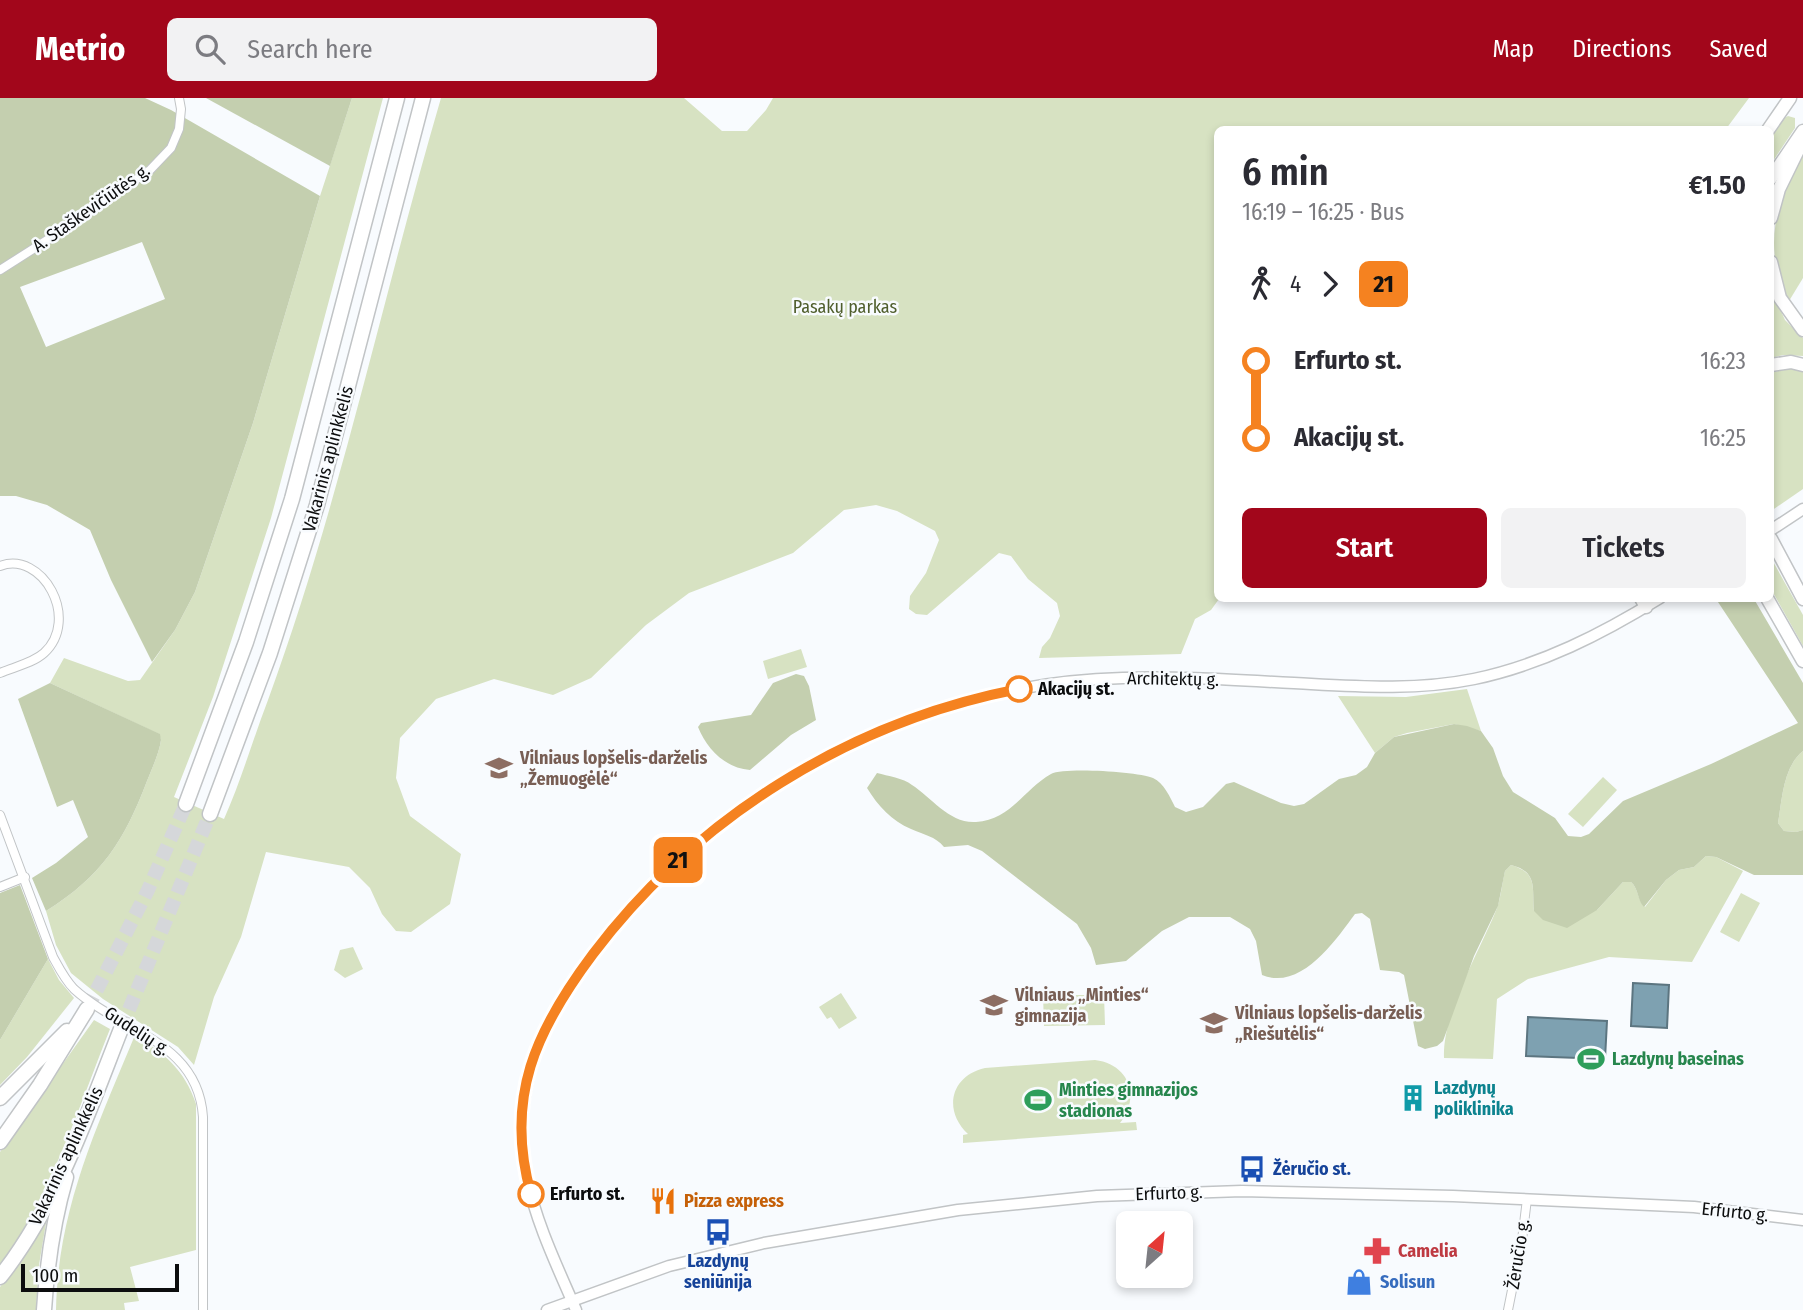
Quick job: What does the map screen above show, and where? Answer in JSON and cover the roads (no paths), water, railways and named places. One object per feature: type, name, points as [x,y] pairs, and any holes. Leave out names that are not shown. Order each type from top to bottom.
[{"type":"highway","name":"Vakarinis aplinkkelis","points":[[186,804],[242,654],[292,499],[397,98]]},
{"type":"highway","name":"Vakarinis aplinkkelis","points":[[210,814],[270,653],[313,518],[417,119],[425,98]]},
{"type":"highway","points":[[0,1098],[87,1009],[40,1085],[0,1142]]},
{"type":"highway","name":"Vakarinis aplinkkelis","points":[[0,1277],[26,1241],[82,1127],[121,1029]]},
{"type":"highway","points":[[44,1310],[47,1261],[57,1208],[82,1127]]},
{"type":"main road","points":[[1771,126],[1790,98]]},
{"type":"main road","points":[[1774,174],[1803,131]]},
{"type":"main road","points":[[1774,207],[1779,189],[1803,140]]},
{"type":"main road","points":[[1774,274],[1780,298],[1803,330]]},
{"type":"main road","points":[[1774,365],[1791,362],[1803,365]]},
{"type":"main road","points":[[1774,545],[1803,598]]},
{"type":"main road","points":[[1770,602],[1803,661]]},
{"type":"street","name":"A. Staškevičiūtės g.","points":[[0,271],[150,170],[171,148],[179,129],[179,98]]},
{"type":"street","points":[[1774,528],[1801,511]]},
{"type":"street","points":[[0,566],[23,566],[47,583],[56,598],[61,620],[54,640],[44,653],[0,673]]},
{"type":"street","name":"Architektų g.","points":[[574,1306],[541,1223],[527,1179],[524,1158],[524,1094],[539,1042],[551,1017],[579,973],[647,890],[729,817],[785,779],[853,743],[901,723],[1008,691],[1125,678],[1399,687],[1435,685],[1476,678],[1553,654],[1587,640],[1643,603]]},
{"type":"street","name":"Gudelių g.","points":[[0,815],[53,957],[73,988],[157,1041],[173,1054],[196,1084],[202,1099],[203,1117],[203,1310]]},
{"type":"street","points":[[0,887],[25,877]]},
{"type":"street","name":"Erfurto g.","points":[[547,1310],[574,1306],[631,1278],[724,1251],[844,1228],[984,1207],[1097,1196],[1242,1191],[1527,1199],[1694,1207],[1803,1220]]},
{"type":"street","name":"Žėručio g.","points":[[1508,1310],[1527,1199]]},
{"type":"water","points":[[1633,983],[1669,985],[1667,1028],[1631,1026]]},
{"type":"water","points":[[1528,1017],[1607,1021],[1605,1059],[1526,1056]]},
{"type":"tunnel","points":[[87,1009],[148,890],[186,804]]},
{"type":"tunnel","points":[[121,1029],[210,814]]},
{"type":"place","name":"Akacijų st.","points":[[1019,689]]},
{"type":"place","name":"Vilniaus lopšelis-darželis „Žemuogėlė“","points":[[499,768]]},
{"type":"place","name":"Vilniaus „Minties“ gimnazija","points":[[994,1005]]},
{"type":"place","name":"Vilniaus lopšelis-darželis „Riešutėlis“","points":[[1214,1023]]},
{"type":"place","name":"Lazdynų baseinas","points":[[1591,1059]]},
{"type":"place","name":"Lazdynų poliklinika","points":[[1413,1098]]},
{"type":"place","name":"Minties gimnazijos stadionas","points":[[1038,1100]]},
{"type":"place","name":"Žėručio st.","points":[[1252,1169]]},
{"type":"place","name":"Erfurto st.","points":[[531,1194]]},
{"type":"place","name":"Pizza express","points":[[663,1201]]},
{"type":"place","name":"Lazdynų seniūnija","points":[[718,1232]]},
{"type":"place","name":"Camelia","points":[[1377,1251]]},
{"type":"place","name":"Solisun","points":[[1359,1282]]},
{"type":"park label","name":"Pasakų parkas","points":[[845,307]]}]
